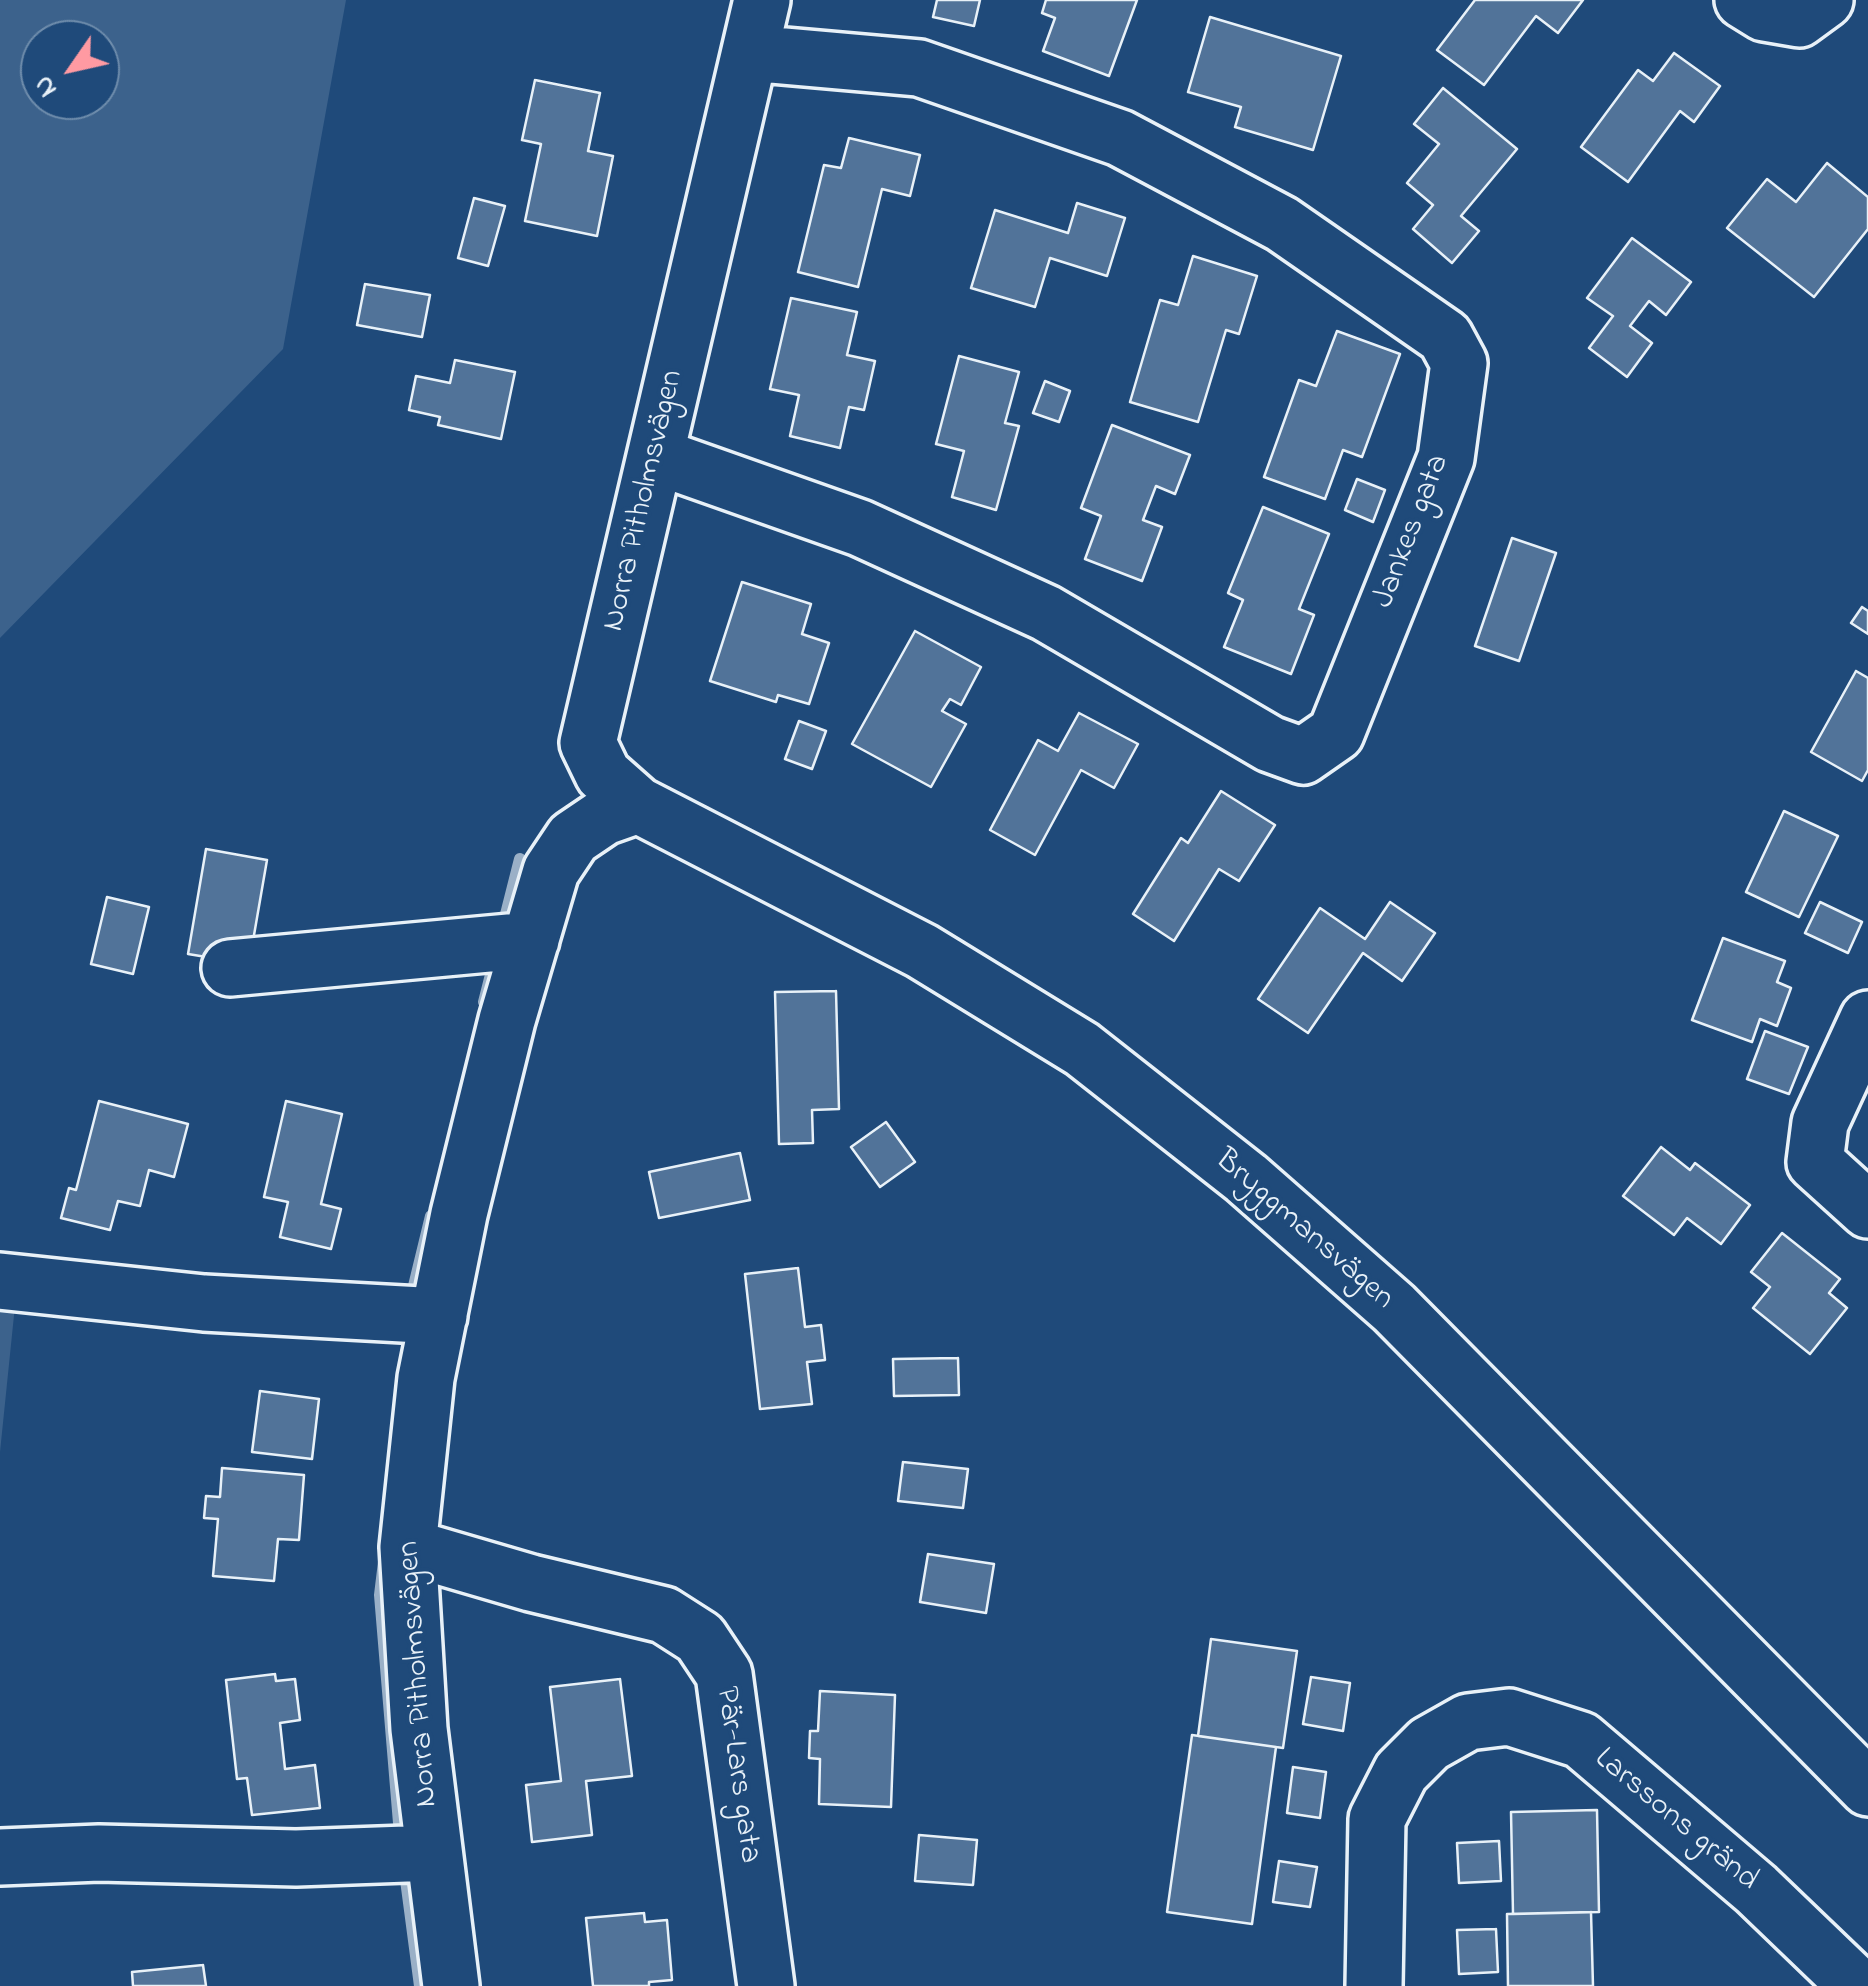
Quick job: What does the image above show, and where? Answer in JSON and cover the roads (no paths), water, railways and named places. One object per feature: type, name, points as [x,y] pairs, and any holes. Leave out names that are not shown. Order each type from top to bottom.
[{"type":"street","name":"Norra Pitholmsvägen","points":[[451,1986],[419,1730],[408,1547],[426,1378],[459,1214],[530,940],[552,871],[573,838],[604,817],[638,805],[603,774],[588,743],[762,0]]},
{"type":"street","points":[[1743,0],[1764,13],[1799,19],[1825,0]]},
{"type":"street","name":"Jankes gata","points":[[656,456],[860,528],[1046,612],[1270,744],[1303,756],[1336,733],[1446,458],[1459,363],[1445,337],[1282,224],[1120,138],[919,68],[750,53]]},
{"type":"street","name":"Bryggmansvägen","points":[[638,805],[922,951],[1050,1029],[1082,1049],[1246,1178],[1394,1308],[1868,1788]]},
{"type":"street","points":[[230,968],[530,940]]},
{"type":"street","points":[[1868,1019],[1820,1124],[1815,1162],[1868,1210]]},
{"type":"street","points":[[0,1281],[204,1303],[439,1316]]},
{"type":"street","name":"Pär-Lars gata","points":[[408,1547],[530,1583],[664,1615],[700,1638],[724,1674],[766,1986]]},
{"type":"street","name":"Larssons gränd","points":[[1374,1986],[1377,1819],[1401,1772],[1429,1744],[1468,1722],[1508,1717],[1581,1740],[1756,1889],[1857,1986]]},
{"type":"street","name":"Norra Pitholmsvägen","points":[[0,1857],[99,1853],[296,1858],[434,1853]]},
{"type":"waterway","points":[[502,930],[520,859]]},
{"type":"waterway","points":[[484,1002],[495,959]]},
{"type":"waterway","points":[[414,1286],[431,1216]]},
{"type":"waterway","points":[[384,1562],[380,1595],[399,1823]]},
{"type":"waterway","points":[[406,1880],[420,1986]]}]
